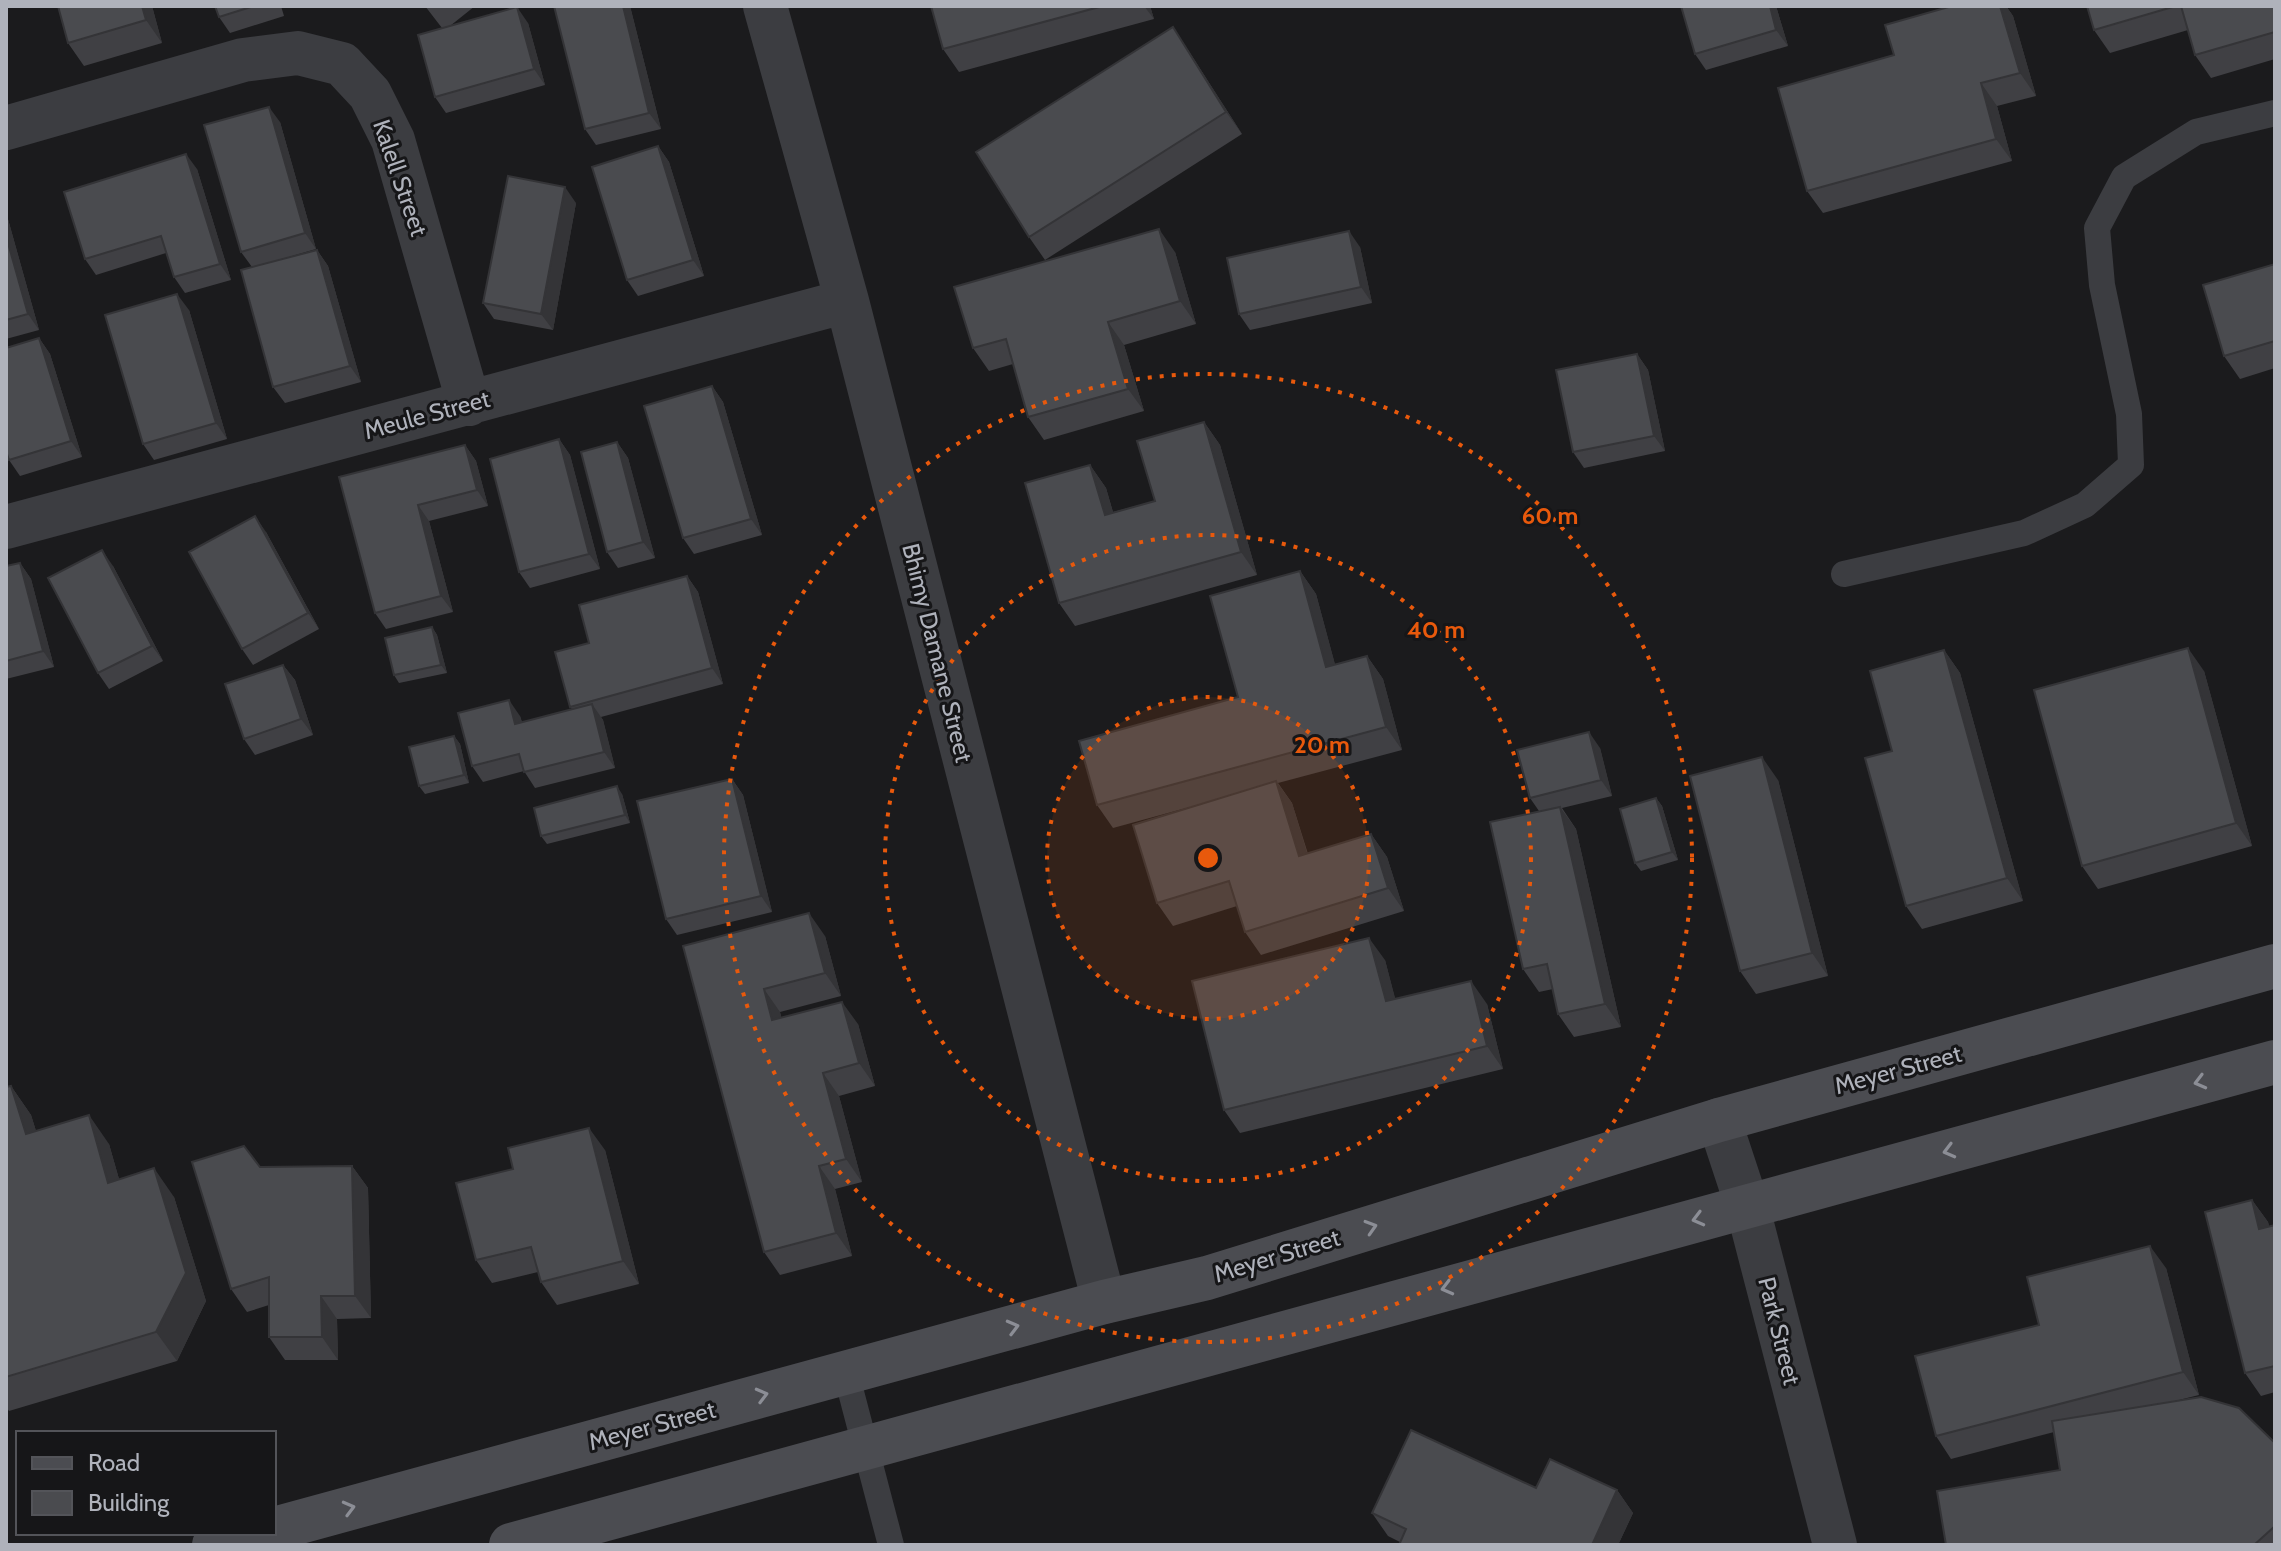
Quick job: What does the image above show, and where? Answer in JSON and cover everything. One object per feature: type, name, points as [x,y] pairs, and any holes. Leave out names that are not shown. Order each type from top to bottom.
[{"type":"main road","name":"Meyer Street","points":[[276,1528],[1104,1302],[1207,1278],[1719,1120],[2275,966]]},
{"type":"main road","points":[[511,1545],[2275,1062]]},
{"type":"main road","points":[[214,1545],[251,1535]]},
{"type":"street","name":"Bhimy Damane Street","points":[[765,6],[847,301],[1104,1302]]},
{"type":"street","name":"Kalell Street","points":[[6,128],[243,60],[298,53],[342,64],[370,94],[393,140],[469,404]]},
{"type":"street","name":"Meule Street","points":[[6,527],[847,301]]},
{"type":"street","name":"Park Street","points":[[1719,1120],[1747,1205],[1835,1545]]},
{"type":"lane","points":[[1844,574],[2024,533],[2085,505],[2131,465],[2129,414],[2102,285],[2097,228],[2124,177],[2196,132],[2275,113]]},
{"type":"lane","points":[[846,1373],[891,1545]]},
{"type":"building","points":[[58,6],[142,6],[146,20],[68,43]]},
{"type":"building","points":[[215,6],[254,6],[219,17]]},
{"type":"building","points":[[554,6],[623,6],[649,113],[585,129]]},
{"type":"building","points":[[931,6],[1103,6],[943,49]]},
{"type":"building","points":[[1681,6],[1770,6],[1776,30],[1695,54]]},
{"type":"building","points":[[1952,6],[2000,6],[2020,73],[1981,83],[1996,139],[1807,191],[1778,88],[1894,55],[1885,25]]},
{"type":"building","points":[[2087,6],[2176,6],[2094,30]]},
{"type":"building","points":[[2181,6],[2275,6],[2275,32],[2195,55]]},
{"type":"building","points":[[517,7],[534,69],[435,97],[418,35]]},
{"type":"building","points":[[1173,27],[1226,112],[1029,237],[976,152]]},
{"type":"building","points":[[269,107],[305,233],[241,252],[204,125]]},
{"type":"building","points":[[658,146],[693,260],[627,280],[592,167]]},
{"type":"building","points":[[186,154],[220,264],[174,277],[161,236],[85,259],[64,192]]},
{"type":"building","points":[[508,176],[565,187],[541,314],[483,303]]},
{"type":"building","points":[[1159,229],[1180,301],[1108,322],[1128,389],[1028,417],[1006,339],[973,348],[954,287]]},
{"type":"building","points":[[1349,231],[1361,287],[1239,314],[1227,258]]},
{"type":"building","points":[[6,236],[28,314],[6,320]]},
{"type":"building","points":[[317,250],[350,366],[273,387],[241,270]]},
{"type":"building","points":[[2275,264],[2275,341],[2224,356],[2203,285]]},
{"type":"building","points":[[177,294],[216,423],[143,444],[105,315]]},
{"type":"building","points":[[39,338],[71,441],[9,460],[6,451],[6,348]]},
{"type":"building","points":[[1637,354],[1654,436],[1573,452],[1556,370]]},
{"type":"building","points":[[712,386],[751,519],[683,538],[644,406]]},
{"type":"building","points":[[1204,422],[1241,552],[1059,603],[1025,483],[1090,465],[1105,515],[1155,501],[1137,441]]},
{"type":"building","points":[[559,439],[589,554],[519,572],[490,459]]},
{"type":"building","points":[[617,442],[643,542],[607,552],[581,452]]},
{"type":"building","points":[[465,445],[477,490],[418,505],[441,596],[375,613],[339,477]]},
{"type":"building","points":[[255,516],[308,613],[242,649],[189,552]]},
{"type":"building","points":[[102,550],[152,646],[98,673],[48,578]]},
{"type":"building","points":[[20,563],[43,651],[6,661],[6,566]]},
{"type":"building","points":[[1300,571],[1326,667],[1367,656],[1386,727],[1097,805],[1079,741],[1238,697],[1210,596]]},
{"type":"building","points":[[687,576],[712,668],[570,707],[555,652],[589,643],[579,605]]},
{"type":"building","points":[[432,627],[441,665],[394,675],[385,638]]},
{"type":"building","points":[[2188,648],[2236,823],[2082,866],[2034,690]]},
{"type":"building","points":[[1944,650],[2007,878],[1906,906],[1865,758],[1892,751],[1870,671]]},
{"type":"building","points":[[283,665],[301,719],[244,739],[225,684]]},
{"type":"building","points":[[509,700],[515,724],[592,704],[604,752],[524,772],[519,754],[472,766],[458,713]]},
{"type":"building","points":[[1589,732],[1601,780],[1530,798],[1517,750]]},
{"type":"building","points":[[454,736],[464,775],[419,786],[409,747]]},
{"type":"building","points":[[1762,757],[1812,953],[1740,971],[1690,776]]},
{"type":"building","points":[[732,779],[761,896],[666,919],[637,801]]},
{"type":"building","points":[[1276,781],[1299,856],[1371,834],[1388,888],[1245,932],[1229,881],[1157,903],[1133,825]]},
{"type":"building","points":[[617,786],[625,815],[541,836],[534,808]]},
{"type":"building","points":[[1656,798],[1672,852],[1635,863],[1620,809]]},
{"type":"building","points":[[1560,807],[1605,1004],[1558,1014],[1547,964],[1523,969],[1490,822]]},
{"type":"building","points":[[809,913],[825,973],[764,989],[772,1020],[842,1002],[859,1063],[823,1073],[846,1159],[819,1166],[836,1233],[764,1252],[683,946]]},
{"type":"building","points":[[1369,938],[1386,1001],[1471,981],[1487,1046],[1224,1110],[1192,981]]},
{"type":"building","points":[[11,1086],[26,1134],[89,1115],[108,1183],[154,1168],[186,1273],[156,1332],[6,1377],[6,1087]]},
{"type":"building","points":[[589,1128],[623,1261],[541,1282],[531,1247],[476,1260],[456,1183],[513,1169],[508,1148]]},
{"type":"building","points":[[244,1146],[260,1167],[352,1166],[355,1296],[321,1296],[322,1337],[269,1337],[269,1277],[231,1289],[192,1162]]},
{"type":"building","points":[[2252,1200],[2259,1229],[2275,1225],[2275,1366],[2245,1373],[2205,1212]]},
{"type":"building","points":[[2150,1246],[2183,1372],[1936,1436],[1915,1356],[2039,1325],[2027,1277]]},
{"type":"building","points":[[2201,1397],[2239,1408],[2275,1443],[2275,1526],[2254,1545],[1946,1545],[1937,1491],[2060,1470],[2052,1421]]},
{"type":"building","points":[[1411,1430],[1536,1488],[1550,1459],[1617,1490],[1592,1545],[1399,1545],[1406,1529],[1372,1513]]}]
